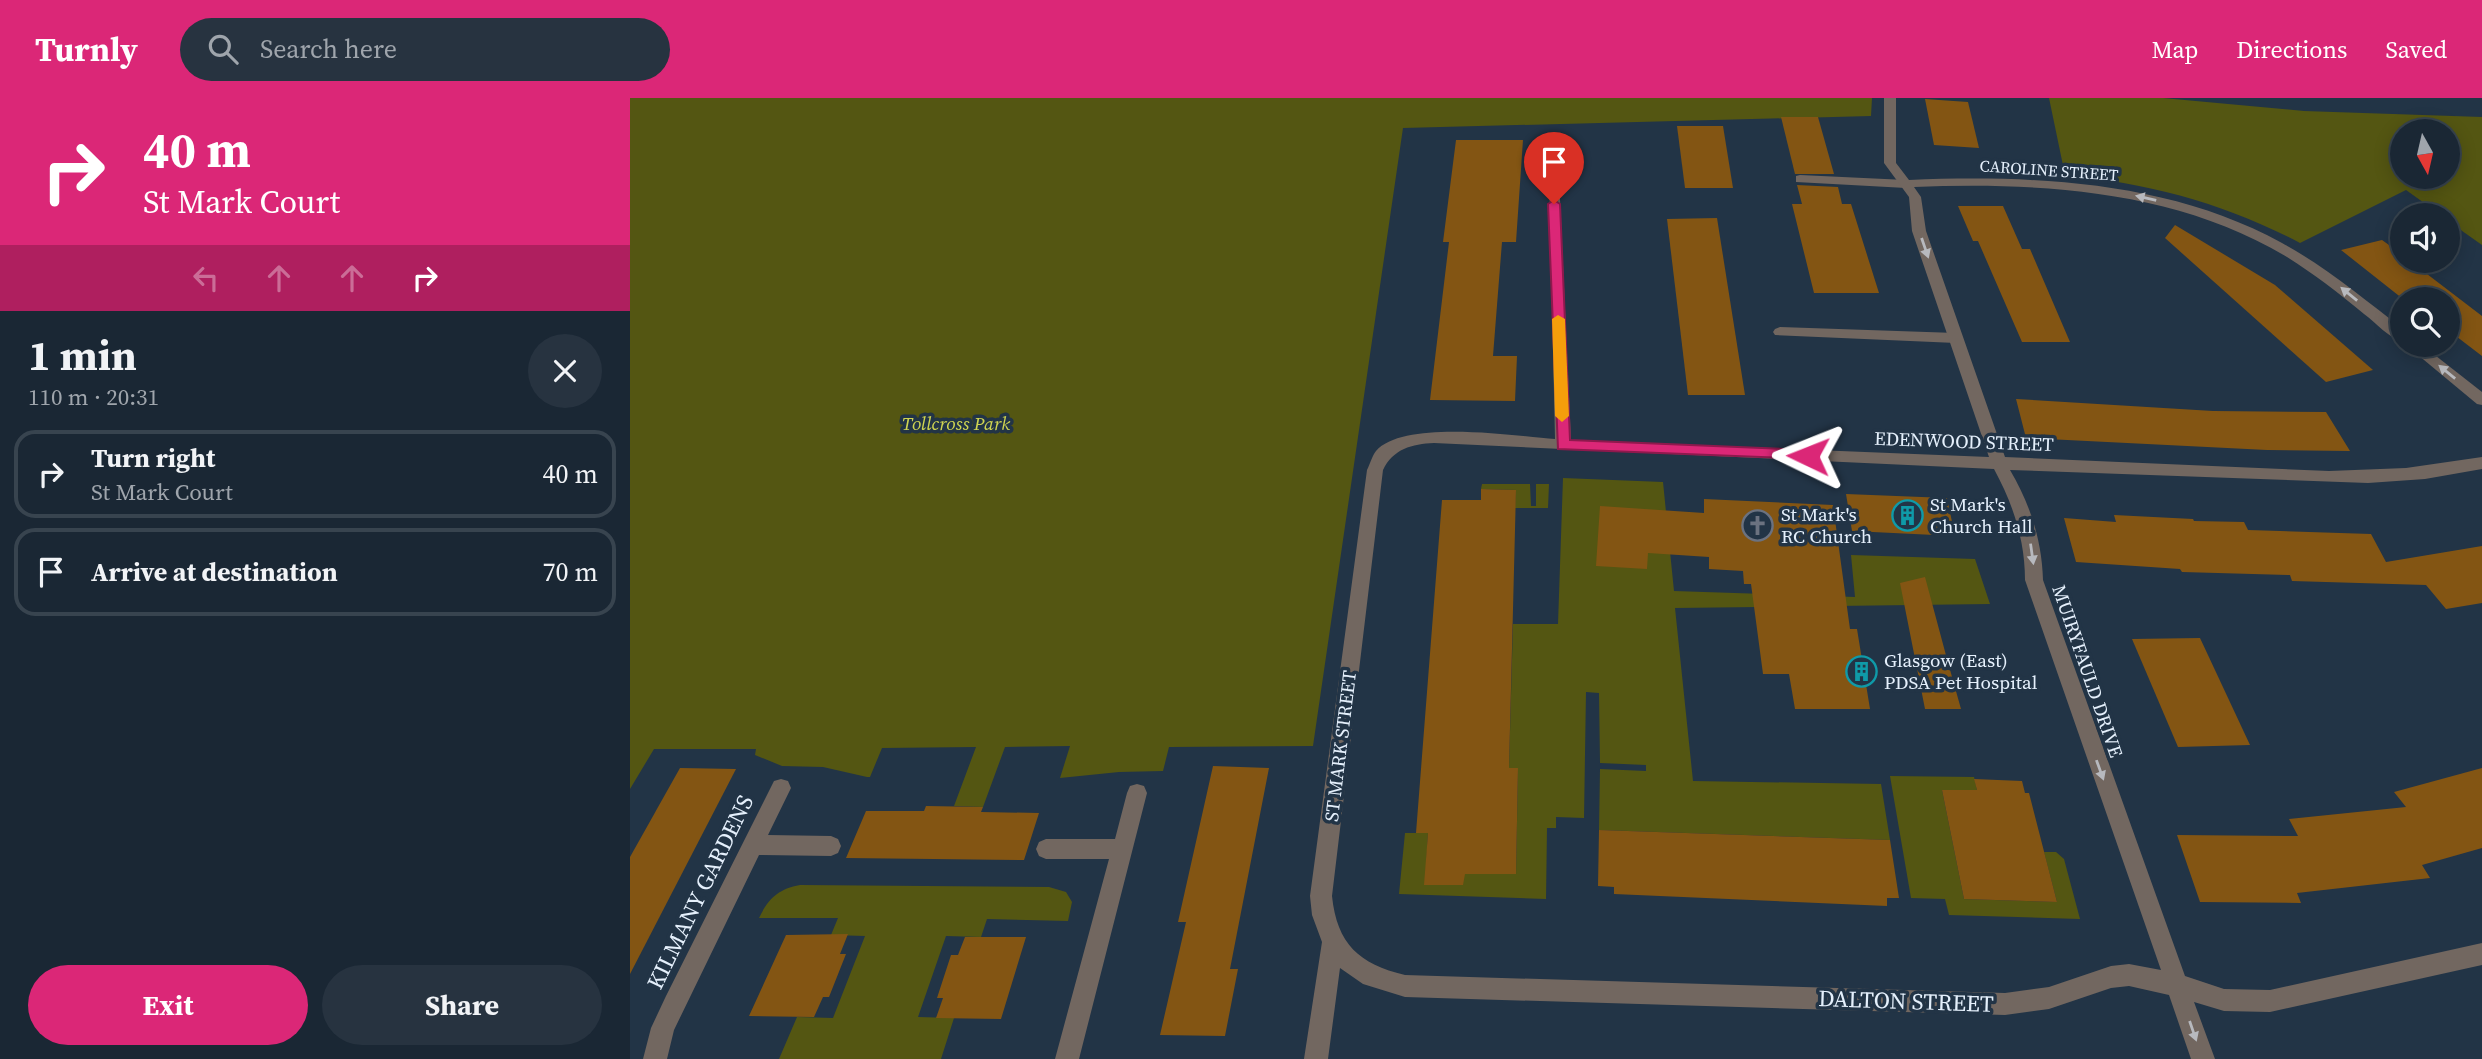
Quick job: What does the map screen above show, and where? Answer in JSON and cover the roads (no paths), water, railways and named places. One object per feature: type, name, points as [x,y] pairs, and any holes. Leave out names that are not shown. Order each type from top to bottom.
[{"type":"street","name":"MUIRYFAULD DRIVE","points":[[1890,98],[1890,163],[1915,197],[1919,232],[1999,464],[2012,485],[2030,539],[2034,580],[2203,1059]]},
{"type":"street","points":[[1553,177],[1563,445]]},
{"type":"street","name":"CAROLINE STREET","points":[[1800,179],[1906,184],[1949,181],[2062,186],[2144,197],[2185,208],[2275,244],[2336,283],[2390,327]]},
{"type":"street","points":[[1780,332],[1956,338]]},
{"type":"street","points":[[2428,357],[2482,400]]},
{"type":"street","name":"EDENWOOD STREET","points":[[1401,442],[1434,437],[1563,445],[2342,477],[2395,477],[2453,470],[2482,463]]},
{"type":"street","name":"ST MARK STREET","points":[[1316,1059],[1333,942],[1322,913],[1321,896],[1375,470],[1382,455],[1401,442]]},
{"type":"street","name":"KILMANY GARDENS","points":[[655,1059],[659,1039],[674,1004],[781,788]]},
{"type":"street","points":[[1067,1059],[1137,793]]},
{"type":"street","points":[[752,845],[831,846]]},
{"type":"street","points":[[1046,849],[1122,849]]},
{"type":"street","name":"DALTON STREET","points":[[1333,942],[1356,968],[1374,978],[1405,986],[2005,1004],[2049,999],[2120,976],[2150,978],[2224,1000],[2270,1001],[2482,954]]},
{"type":"place","name":"St Mark's Church Hall","points":[[1907,515]]},
{"type":"place","name":"St Mark's RC Church","points":[[1758,525]]},
{"type":"place","name":"Glasgow (East) PDSA Pet Hospital","points":[[1861,671]]},
{"type":"park label","name":"Tollcross Park","points":[[956,423]]}]
